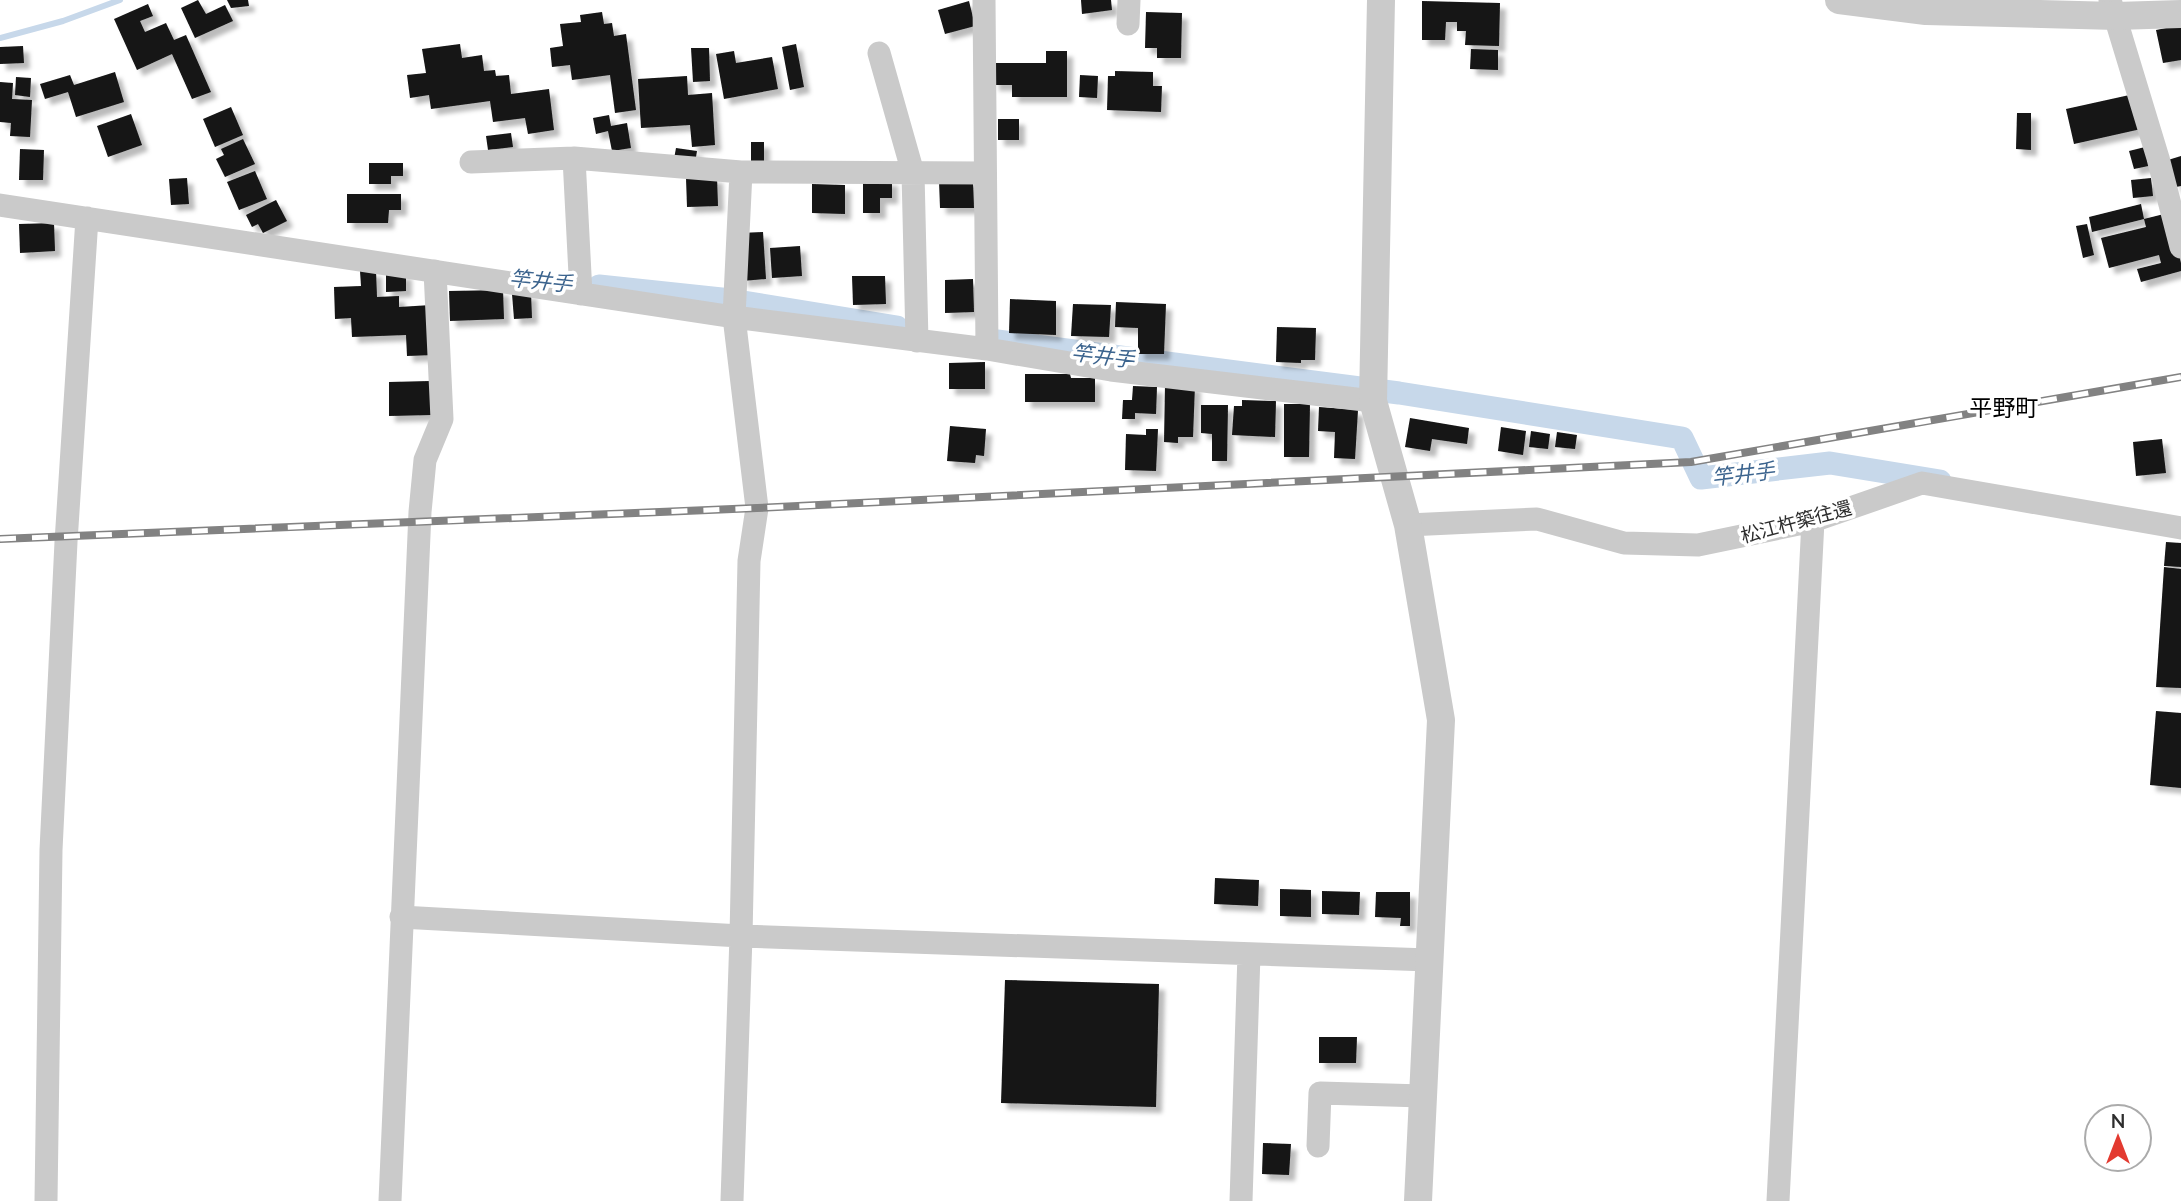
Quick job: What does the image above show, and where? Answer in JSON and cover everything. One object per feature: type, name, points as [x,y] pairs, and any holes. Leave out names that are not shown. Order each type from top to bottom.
[{"type":"street","points":[[984,0],[987,349]]},
{"type":"street","points":[[1128,24],[1129,0]]},
{"type":"street","points":[[1381,0],[1373,401],[1408,525],[1441,720],[1418,1201]]},
{"type":"street","points":[[1839,0],[1926,11],[2113,8],[2181,14]]},
{"type":"street","points":[[2113,8],[2158,158],[2181,247]]},
{"type":"street","points":[[879,53],[913,173],[918,341]]},
{"type":"street","points":[[471,162],[574,158],[741,172],[985,173]]},
{"type":"street","points":[[574,158],[581,294]]},
{"type":"street","points":[[732,1201],[749,561],[757,508],[734,317],[741,172]]},
{"type":"street","points":[[0,205],[734,317],[987,349],[1111,370],[1373,401]]},
{"type":"street","points":[[46,1201],[52,837],[66,542],[87,218]]},
{"type":"street","points":[[390,1201],[420,512],[425,460],[442,419],[435,271]]},
{"type":"street","name":"松江杵築往還","points":[[1408,525],[1537,519],[1624,543],[1698,545],[1813,521],[1922,482],[2181,528]]},
{"type":"street","points":[[1778,1201],[1813,521]]},
{"type":"street","points":[[401,917],[741,936],[1429,960]]},
{"type":"street","points":[[1241,1201],[1249,954]]},
{"type":"street","points":[[1318,1146],[1320,1093],[1423,1096]]},
{"type":"building","points":[[198,0],[206,14],[225,5],[233,21],[195,38],[181,8]]},
{"type":"building","points":[[227,0],[248,0],[249,6],[231,8]]},
{"type":"building","points":[[1081,0],[1111,0],[1112,10],[1082,14]]},
{"type":"building","points":[[969,1],[975,26],[945,34],[938,10]]},
{"type":"building","points":[[1422,1],[1500,3],[1499,46],[1465,45],[1466,31],[1457,31],[1457,22],[1446,22],[1445,40],[1422,40]]},
{"type":"building","points":[[148,4],[153,16],[140,21],[145,32],[166,23],[174,40],[186,35],[211,92],[192,99],[172,54],[137,70],[114,19]]},
{"type":"building","points":[[602,12],[604,24],[612,23],[614,36],[626,34],[636,110],[615,113],[610,75],[572,80],[570,65],[552,67],[550,48],[563,46],[560,24],[581,22],[580,15]]},
{"type":"building","points":[[1146,12],[1182,13],[1181,58],[1157,58],[1157,48],[1145,48]]},
{"type":"building","points":[[2181,25],[2181,60],[2163,63],[2156,30]]},
{"type":"building","points":[[460,44],[462,58],[482,55],[484,71],[495,70],[496,76],[509,75],[511,94],[549,89],[554,130],[528,134],[525,118],[493,122],[490,101],[431,109],[429,95],[410,98],[407,75],[426,73],[422,49]]},
{"type":"building","points":[[796,44],[804,87],[790,90],[782,47]]},
{"type":"building","points":[[23,46],[24,63],[0,64],[0,47]]},
{"type":"building","points":[[691,48],[709,48],[710,81],[693,82]]},
{"type":"building","points":[[1471,49],[1498,50],[1498,70],[1470,69]]},
{"type":"building","points":[[734,51],[736,63],[772,57],[778,89],[724,99],[716,54]]},
{"type":"building","points":[[1046,51],[1067,51],[1067,97],[1012,97],[1012,85],[993,85],[993,63],[1046,63]]},
{"type":"building","points":[[1115,71],[1153,72],[1153,86],[1162,86],[1161,112],[1107,110],[1108,76],[1115,76]]},
{"type":"building","points":[[115,72],[124,102],[76,117],[68,92],[45,99],[40,84],[70,75],[74,85]]},
{"type":"building","points":[[1080,75],[1098,76],[1097,98],[1079,97]]},
{"type":"building","points":[[687,76],[688,95],[712,93],[715,145],[692,147],[690,125],[641,128],[638,79]]},
{"type":"building","points":[[16,77],[31,78],[30,97],[15,95]]},
{"type":"building","points":[[0,82],[13,83],[12,99],[32,100],[30,137],[10,136],[11,123],[0,122]]},
{"type":"building","points":[[2134,94],[2141,129],[2074,144],[2066,109]]},
{"type":"building","points":[[231,107],[243,135],[215,147],[203,119]]},
{"type":"building","points":[[2017,113],[2031,113],[2031,150],[2016,149]]},
{"type":"building","points":[[131,114],[142,145],[108,157],[97,126]]},
{"type":"building","points":[[609,115],[611,126],[627,123],[631,148],[612,151],[608,131],[596,134],[593,118]]},
{"type":"building","points":[[998,119],[1019,119],[1019,140],[998,140]]},
{"type":"building","points":[[511,133],[513,147],[488,150],[486,136]]},
{"type":"building","points":[[243,139],[255,164],[225,177],[216,159],[224,155],[221,149]]},
{"type":"building","points":[[751,142],[764,142],[764,164],[751,164]]},
{"type":"building","points":[[2149,146],[2153,165],[2134,169],[2129,151]]},
{"type":"building","points":[[676,148],[697,151],[695,163],[674,159]]},
{"type":"building","points":[[20,149],[44,150],[43,180],[19,180]]},
{"type":"building","points":[[2181,156],[2181,186],[2176,187],[2168,160]]},
{"type":"building","points":[[369,163],[403,163],[403,176],[391,176],[391,184],[369,184]]},
{"type":"building","points":[[255,171],[267,199],[239,210],[227,182]]},
{"type":"building","points":[[717,177],[718,206],[687,207],[686,178]]},
{"type":"building","points":[[187,178],[189,204],[171,205],[169,179]]},
{"type":"building","points":[[2151,178],[2153,196],[2133,198],[2131,180]]},
{"type":"building","points":[[863,180],[892,180],[892,198],[880,198],[880,213],[863,213]]},
{"type":"building","points":[[939,181],[973,181],[974,208],[940,208]]},
{"type":"building","points":[[812,184],[845,185],[845,214],[812,213]]},
{"type":"building","points":[[347,194],[401,194],[401,210],[389,210],[388,223],[347,223]]},
{"type":"building","points":[[276,200],[287,221],[263,233],[258,224],[252,227],[246,215]]},
{"type":"building","points":[[2141,204],[2144,219],[2092,232],[2089,217]]},
{"type":"building","points":[[2168,213],[2181,271],[2141,282],[2137,269],[2161,263],[2159,255],[2109,268],[2101,238],[2146,227],[2144,219]]},
{"type":"building","points":[[54,223],[55,251],[20,253],[19,224]]},
{"type":"building","points":[[2087,224],[2094,255],[2083,258],[2076,226]]},
{"type":"building","points":[[763,232],[766,279],[742,281],[739,233]]},
{"type":"building","points":[[800,246],[802,276],[772,278],[770,248]]},
{"type":"building","points":[[360,271],[376,271],[377,297],[399,296],[399,307],[431,305],[433,355],[407,356],[406,335],[352,337],[351,318],[335,319],[334,287],[361,286]]},
{"type":"building","points":[[406,273],[406,291],[386,292],[386,274]]},
{"type":"building","points":[[852,276],[885,276],[886,304],[853,305]]},
{"type":"building","points":[[973,279],[974,312],[945,313],[945,280]]},
{"type":"building","points":[[503,290],[504,319],[450,321],[449,291]]},
{"type":"building","points":[[531,293],[532,318],[514,319],[512,294]]},
{"type":"building","points":[[1010,299],[1056,301],[1056,335],[1009,333]]},
{"type":"building","points":[[1116,302],[1166,304],[1164,354],[1138,354],[1138,328],[1115,327]]},
{"type":"building","points":[[1073,304],[1111,305],[1109,337],[1071,336]]},
{"type":"building","points":[[1277,327],[1316,328],[1315,360],[1301,360],[1301,363],[1276,362]]},
{"type":"building","points":[[985,362],[985,389],[949,389],[949,363]]},
{"type":"building","points":[[1025,374],[1070,374],[1071,378],[1095,378],[1095,402],[1025,402]]},
{"type":"building","points":[[430,381],[431,415],[389,416],[389,382]]},
{"type":"building","points":[[1165,385],[1195,385],[1193,437],[1178,437],[1178,443],[1164,442]]},
{"type":"building","points":[[1133,386],[1157,387],[1156,414],[1135,413],[1135,419],[1122,419],[1123,400],[1132,400]]},
{"type":"building","points":[[1242,400],[1276,401],[1275,437],[1232,435],[1234,406],[1242,406]]},
{"type":"building","points":[[1284,404],[1310,404],[1309,457],[1284,457]]},
{"type":"building","points":[[1201,405],[1228,405],[1227,461],[1212,461],[1212,434],[1201,433]]},
{"type":"building","points":[[1319,407],[1358,410],[1355,459],[1334,458],[1335,432],[1318,431]]},
{"type":"building","points":[[1410,418],[1469,428],[1467,444],[1432,439],[1430,451],[1405,447]]},
{"type":"building","points":[[950,426],[986,429],[984,456],[976,455],[975,463],[947,461]]},
{"type":"building","points":[[1501,427],[1526,431],[1523,455],[1498,451]]},
{"type":"building","points":[[1146,429],[1158,429],[1156,471],[1125,470],[1126,434],[1146,435]]},
{"type":"building","points":[[1531,431],[1550,434],[1548,449],[1529,447]]},
{"type":"building","points":[[1557,432],[1577,435],[1575,449],[1555,447]]},
{"type":"building","points":[[2162,439],[2166,473],[2136,476],[2133,442]]},
{"type":"building","points":[[2166,542],[2181,543],[2181,567],[2164,566]]},
{"type":"building","points":[[2164,567],[2181,569],[2181,688],[2156,687]]},
{"type":"building","points":[[2156,711],[2181,713],[2181,788],[2150,785]]},
{"type":"building","points":[[1215,878],[1259,880],[1258,906],[1214,904]]},
{"type":"building","points":[[1280,889],[1311,890],[1311,917],[1280,916]]},
{"type":"building","points":[[1322,891],[1360,892],[1359,915],[1322,914]]},
{"type":"building","points":[[1376,892],[1410,892],[1410,926],[1400,926],[1401,918],[1375,917]]},
{"type":"building","points":[[1005,980],[1159,984],[1156,1107],[1001,1103]]},
{"type":"building","points":[[1319,1037],[1357,1037],[1356,1063],[1319,1063]]},
{"type":"building","points":[[1263,1143],[1291,1144],[1289,1175],[1262,1174]]},
{"type":"waterway","points":[[0,38],[63,21],[120,0]]},
{"type":"waterway","name":"竿井手","points":[[599,286],[731,300],[897,327]]},
{"type":"waterway","name":"竿井手","points":[[997,341],[1399,393],[1682,438],[1701,478],[1830,463],[1940,481]]},
{"type":"railway","points":[[0,539],[757,508],[1691,462],[2181,377]]},
{"type":"district","name":"平野町","points":[[2004,407]]}]
